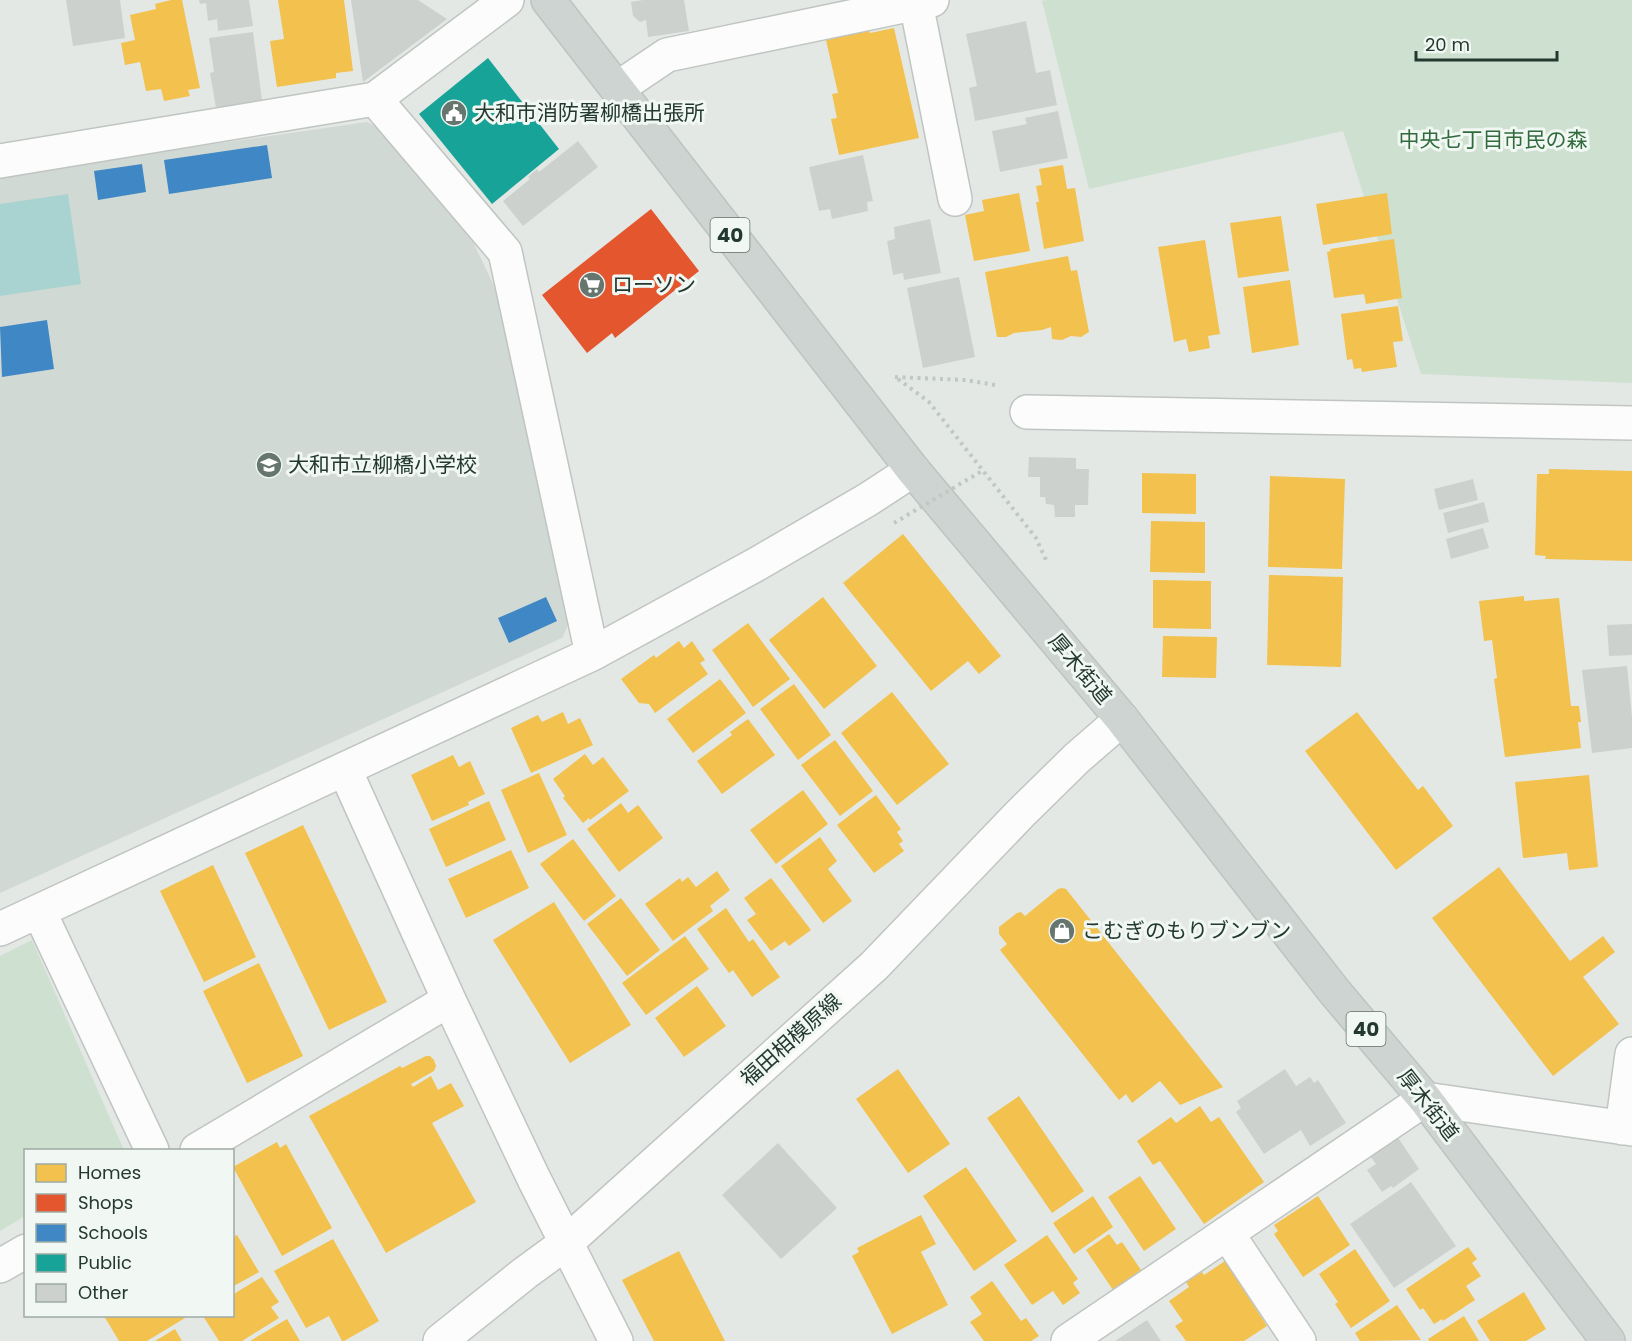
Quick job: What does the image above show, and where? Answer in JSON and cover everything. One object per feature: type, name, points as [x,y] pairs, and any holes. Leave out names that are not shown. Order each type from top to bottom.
[{"type":"main road","name":"厚木街道","points":[[548,0],[913,470],[1122,719],[1334,991],[1425,1099],[1608,1341]]},
{"type":"street","points":[[0,161],[375,99],[507,0]]},
{"type":"street","points":[[618,88],[667,55],[924,2],[955,199]]},
{"type":"street","points":[[375,99],[506,252],[592,654]]},
{"type":"street","points":[[1027,412],[1632,423]]},
{"type":"street","points":[[0,928],[592,654],[757,564],[867,500],[913,470]]},
{"type":"street","name":"福田相模原線","points":[[440,1341],[566,1243],[873,966],[1028,806],[1122,719]]},
{"type":"street","points":[[345,770],[449,1000],[566,1243],[616,1341]]},
{"type":"street","points":[[39,911],[152,1149]]},
{"type":"street","points":[[199,1149],[449,1000]]},
{"type":"street","points":[[1068,1341],[1425,1099],[1627,1129],[1632,1054]]},
{"type":"street","points":[[1227,1233],[1299,1341]]},
{"type":"street","points":[[0,1266],[24,1252]]},
{"type":"path","points":[[965,380],[895,377],[929,402],[1036,538]]},
{"type":"path","points":[[894,523],[982,471]]},
{"type":"shaded area","name":"大和市立柳橋小学校","points":[[367,122],[389,133],[467,229],[505,309],[570,621],[562,638],[0,893],[0,175]]},
{"type":"green space","name":"中央七丁目市民の森","points":[[1632,0],[1632,383],[1421,374],[1343,131],[1089,189],[1042,1]]},
{"type":"green space","points":[[32,940],[124,1149],[24,1149],[24,1217],[0,1231],[0,956]]},
{"type":"water","points":[[68,194],[81,284],[0,296],[0,204]]},
{"type":"building: Homes","points":[[182,0],[200,88],[188,90],[190,96],[164,101],[161,89],[146,91],[140,62],[125,65],[121,43],[135,40],[130,15],[156,9],[155,4]]},
{"type":"building: Homes","points":[[278,0],[344,0],[353,71],[336,73],[336,78],[277,87],[270,41],[284,39]]},
{"type":"building: Homes","points":[[894,28],[919,138],[839,155],[831,119],[837,118],[832,94],[838,93],[826,40],[869,30],[870,33]]},
{"type":"building: Homes","points":[[1063,165],[1067,189],[1075,188],[1084,241],[1044,249],[1036,202],[1039,202],[1036,186],[1042,185],[1039,169]]},
{"type":"building: Homes","points":[[1019,193],[1030,251],[974,261],[965,215],[984,211],[982,200]]},
{"type":"building: Homes","points":[[1387,193],[1392,234],[1323,245],[1316,204]]},
{"type":"building: Homes","points":[[1281,216],[1289,271],[1238,278],[1230,223]]},
{"type":"building: Homes","points":[[1394,239],[1402,298],[1366,304],[1364,294],[1334,298],[1327,252],[1331,251],[1330,249]]},
{"type":"building: Homes","points":[[1205,240],[1220,334],[1208,336],[1210,348],[1189,352],[1186,339],[1174,342],[1158,247]]},
{"type":"building: Homes","points":[[1068,256],[1071,271],[1077,270],[1089,332],[1081,337],[1052,339],[1051,327],[997,337],[985,272]]},
{"type":"building: Homes","points":[[1290,280],[1299,345],[1252,353],[1243,287]]},
{"type":"building: Homes","points":[[1398,306],[1403,341],[1393,342],[1397,367],[1362,372],[1361,368],[1354,369],[1352,359],[1347,360],[1341,314]]},
{"type":"building: Homes","points":[[1549,469],[1632,471],[1632,561],[1545,559],[1546,556],[1535,555],[1537,474],[1549,474]]},
{"type":"building: Homes","points":[[1142,473],[1196,474],[1196,514],[1142,513]]},
{"type":"building: Homes","points":[[1270,476],[1345,479],[1342,569],[1268,567]]},
{"type":"building: Homes","points":[[1151,521],[1205,522],[1205,573],[1150,572]]},
{"type":"building: Homes","points":[[903,534],[1001,656],[979,674],[968,661],[931,691],[843,583]]},
{"type":"building: Homes","points":[[1269,575],[1343,577],[1341,667],[1267,665]]},
{"type":"building: Homes","points":[[1153,580],[1211,581],[1211,629],[1153,628]]},
{"type":"building: Homes","points":[[1524,596],[1524,601],[1559,598],[1571,706],[1579,706],[1581,748],[1505,757],[1494,679],[1497,678],[1492,640],[1484,641],[1479,601]]},
{"type":"building: Homes","points":[[823,597],[877,666],[824,709],[769,640]]},
{"type":"building: Homes","points":[[748,623],[790,679],[753,707],[712,650]]},
{"type":"building: Homes","points":[[1163,636],[1217,637],[1216,678],[1162,677]]},
{"type":"building: Homes","points":[[679,641],[684,648],[692,641],[705,660],[700,663],[708,674],[655,713],[649,704],[639,703],[621,679],[654,655],[656,658]]},
{"type":"building: Homes","points":[[720,679],[746,713],[693,753],[667,719]]},
{"type":"building: Homes","points":[[794,684],[831,735],[798,760],[760,709]]},
{"type":"building: Homes","points":[[892,692],[949,764],[897,805],[841,733]]},
{"type":"building: Homes","points":[[563,712],[568,724],[580,718],[593,745],[531,773],[511,728],[538,715],[542,722]]},
{"type":"building: Homes","points":[[1357,712],[1418,790],[1423,786],[1453,826],[1396,870],[1305,751]]},
{"type":"building: Homes","points":[[748,719],[775,755],[722,794],[697,761],[732,735],[730,732]]},
{"type":"building: Homes","points":[[835,740],[873,791],[840,816],[801,765]]},
{"type":"building: Homes","points":[[585,754],[593,765],[603,757],[629,791],[583,823],[563,798],[565,796],[553,779]]},
{"type":"building: Homes","points":[[453,755],[459,767],[470,761],[485,794],[468,802],[469,805],[432,821],[411,775]]},
{"type":"building: Homes","points":[[539,773],[567,835],[528,853],[501,790]]},
{"type":"building: Homes","points":[[1589,775],[1598,867],[1569,870],[1567,853],[1523,858],[1515,782]]},
{"type":"building: Homes","points":[[803,790],[828,824],[776,864],[750,830]]},
{"type":"building: Homes","points":[[876,795],[901,829],[897,832],[903,841],[899,844],[904,851],[874,873],[837,825]]},
{"type":"building: Homes","points":[[489,801],[506,840],[446,867],[429,829]]},
{"type":"building: Homes","points":[[621,803],[628,813],[638,805],[663,838],[619,872],[587,829]]},
{"type":"building: Homes","points":[[303,825],[387,1002],[329,1030],[245,853]]},
{"type":"building: Homes","points":[[820,837],[837,861],[828,869],[852,901],[823,923],[781,866]]},
{"type":"building: Homes","points":[[573,839],[616,896],[584,921],[540,864]]},
{"type":"building: Homes","points":[[511,850],[529,888],[466,918],[448,879]]},
{"type":"building: Homes","points":[[213,865],[256,957],[204,982],[160,891]]},
{"type":"building: Homes","points":[[1499,867],[1570,961],[1603,936],[1615,952],[1583,977],[1619,1024],[1553,1076],[1432,918]]},
{"type":"building: Homes","points":[[717,871],[730,890],[710,906],[713,911],[673,941],[645,904],[680,878],[682,882],[688,877],[696,887]]},
{"type":"building: Homes","points":[[771,878],[811,930],[789,946],[785,941],[771,951],[747,920],[756,914],[744,898]]},
{"type":"building: Homes","points":[[1062,888],[1066,889],[1223,1087],[1180,1105],[1160,1081],[1132,1103],[1126,1094],[1119,1100],[1000,950],[1007,944],[999,934],[999,927],[1017,913],[1021,912],[1025,916]]},
{"type":"building: Homes","points":[[621,898],[660,950],[627,976],[587,924]]},
{"type":"building: Homes","points":[[554,902],[631,1025],[570,1063],[493,940]]},
{"type":"building: Homes","points":[[726,908],[749,942],[753,939],[780,977],[752,997],[733,970],[729,973],[697,929]]},
{"type":"building: Homes","points":[[685,936],[709,969],[646,1015],[622,983]]},
{"type":"building: Homes","points":[[259,963],[303,1056],[247,1083],[203,991]]},
{"type":"building: Homes","points":[[697,986],[726,1026],[684,1057],[655,1018]]},
{"type":"building: Homes","points":[[426,1056],[434,1060],[436,1066],[434,1071],[411,1084],[413,1087],[431,1076],[438,1090],[451,1083],[464,1106],[432,1123],[476,1202],[386,1253],[309,1116],[400,1066],[402,1068]]},
{"type":"building: Homes","points":[[898,1069],[950,1144],[908,1173],[856,1099]]},
{"type":"building: Homes","points":[[1019,1096],[1084,1191],[1052,1213],[987,1118]]},
{"type":"building: Homes","points":[[1200,1106],[1211,1122],[1219,1117],[1264,1182],[1204,1224],[1160,1161],[1153,1165],[1137,1141],[1171,1117],[1176,1123]]},
{"type":"building: Homes","points":[[277,1142],[280,1148],[286,1144],[332,1228],[282,1256],[234,1166]]},
{"type":"building: Homes","points":[[966,1167],[1017,1241],[974,1271],[923,1196]]},
{"type":"building: Homes","points":[[1140,1176],[1176,1229],[1144,1251],[1108,1197]]},
{"type":"building: Homes","points":[[1093,1196],[1113,1227],[1074,1254],[1053,1223]]},
{"type":"building: Homes","points":[[1318,1196],[1350,1245],[1303,1277],[1274,1234],[1278,1231],[1274,1225]]},
{"type":"building: Homes","points":[[921,1215],[936,1244],[921,1252],[948,1305],[892,1334],[852,1256],[859,1252],[857,1248]]},
{"type":"building: Homes","points":[[1109,1234],[1117,1245],[1122,1242],[1141,1270],[1113,1290],[1086,1250]]},
{"type":"building: Homes","points":[[237,1235],[259,1272],[234,1286],[234,1236]]},
{"type":"building: Homes","points":[[1047,1235],[1078,1279],[1073,1283],[1080,1293],[1063,1305],[1053,1291],[1032,1305],[1004,1265]]},
{"type":"building: Homes","points":[[333,1239],[379,1321],[344,1341],[329,1316],[306,1328],[274,1271]]},
{"type":"building: Homes","points":[[1468,1247],[1477,1259],[1472,1263],[1481,1276],[1466,1286],[1475,1300],[1443,1321],[1442,1319],[1434,1324],[1423,1308],[1420,1310],[1406,1289]]},
{"type":"building: Homes","points":[[1355,1249],[1390,1301],[1351,1328],[1335,1304],[1338,1302],[1319,1274]]},
{"type":"building: Homes","points":[[679,1251],[725,1341],[654,1341],[622,1280]]},
{"type":"building: Homes","points":[[1225,1261],[1267,1326],[1244,1341],[1186,1341],[1175,1326],[1183,1321],[1169,1301],[1189,1287],[1186,1282],[1202,1272],[1204,1275]]},
{"type":"building: Homes","points":[[262,1277],[279,1302],[271,1307],[279,1318],[242,1341],[219,1341],[204,1317],[234,1317],[234,1294]]},
{"type":"building: Homes","points":[[992,1281],[1021,1321],[1026,1318],[1039,1336],[1031,1341],[984,1341],[970,1322],[982,1314],[970,1297]]},
{"type":"building: Homes","points":[[1524,1292],[1546,1329],[1526,1341],[1490,1341],[1477,1321]]},
{"type":"building: Homes","points":[[1397,1305],[1421,1340],[1360,1341],[1355,1333]]},
{"type":"building: Homes","points":[[1464,1316],[1479,1341],[1429,1341],[1428,1339]]},
{"type":"building: Homes","points":[[105,1317],[185,1318],[147,1341],[119,1341]]},
{"type":"building: Homes","points":[[287,1319],[300,1341],[250,1341]]},
{"type":"building: Homes","points":[[175,1329],[182,1341],[155,1341]]},
{"type":"building: Shops","points":[[651,209],[699,271],[615,338],[612,333],[587,353],[542,295]]},
{"type":"building: Schools","points":[[267,145],[272,178],[169,194],[164,160]]},
{"type":"building: Schools","points":[[142,164],[146,192],[98,200],[94,171]]},
{"type":"building: Schools","points":[[47,320],[54,369],[2,377],[0,327]]},
{"type":"building: Schools","points":[[546,597],[557,621],[509,643],[498,618]]},
{"type":"building: Public","points":[[488,58],[559,149],[492,204],[419,114]]},
{"type":"building: Other","points":[[66,0],[120,0],[125,38],[73,46]]},
{"type":"building: Other","points":[[199,0],[249,0],[253,26],[218,31],[217,19],[208,21],[206,3],[200,4]]},
{"type":"building: Other","points":[[351,0],[418,0],[447,19],[363,82]]},
{"type":"building: Other","points":[[684,0],[689,31],[648,37],[646,20],[640,22],[633,16],[631,2]]},
{"type":"building: Other","points":[[1026,21],[1036,73],[1050,70],[1057,105],[975,121],[969,88],[977,86],[966,34]]},
{"type":"building: Other","points":[[253,32],[263,108],[217,114],[210,73],[214,72],[209,38]]},
{"type":"building: Other","points":[[1058,111],[1068,158],[1000,172],[992,131],[1027,124],[1025,118]]},
{"type":"building: Other","points":[[578,141],[598,167],[523,226],[503,201],[530,179],[528,177],[537,169],[539,172]]},
{"type":"building: Other","points":[[863,155],[873,201],[867,202],[868,211],[832,219],[830,209],[819,211],[809,167]]},
{"type":"building: Other","points":[[930,219],[941,273],[904,280],[903,273],[893,275],[887,241],[895,239],[894,227]]},
{"type":"building: Other","points":[[959,277],[975,357],[923,368],[907,288]]},
{"type":"building: Other","points":[[1029,457],[1076,458],[1076,469],[1089,469],[1088,505],[1075,505],[1075,517],[1055,517],[1054,505],[1046,504],[1045,497],[1040,497],[1040,477],[1028,477]]},
{"type":"building: Other","points":[[1473,479],[1478,500],[1439,510],[1434,489]]},
{"type":"building: Other","points":[[1484,502],[1489,522],[1448,533],[1443,513]]},
{"type":"building: Other","points":[[1483,528],[1489,548],[1451,559],[1446,539]]},
{"type":"building: Other","points":[[1632,624],[1632,655],[1609,656],[1607,625]]},
{"type":"building: Other","points":[[1627,666],[1632,717],[1632,748],[1592,753],[1582,670]]},
{"type":"building: Other","points":[[1285,1069],[1296,1086],[1310,1077],[1314,1083],[1318,1080],[1346,1123],[1310,1146],[1301,1130],[1264,1154],[1236,1112],[1241,1108],[1237,1101]]},
{"type":"building: Other","points":[[1397,1136],[1419,1169],[1393,1188],[1391,1186],[1382,1192],[1367,1170],[1376,1164],[1370,1156]]},
{"type":"building: Other","points":[[778,1143],[837,1208],[781,1259],[722,1195]]},
{"type":"building: Other","points":[[1411,1182],[1456,1246],[1394,1288],[1350,1224]]},
{"type":"building: Other","points":[[1147,1320],[1161,1341],[1115,1341]]},
{"type":"place","name":"大和市消防署柳橋出張所","points":[[454,113]]},
{"type":"place","name":"ローソン","points":[[592,285]]},
{"type":"place","name":"大和市立柳橋小学校","points":[[269,465]]},
{"type":"place","name":"こむぎのもりブンブン","points":[[1062,931]]}]
